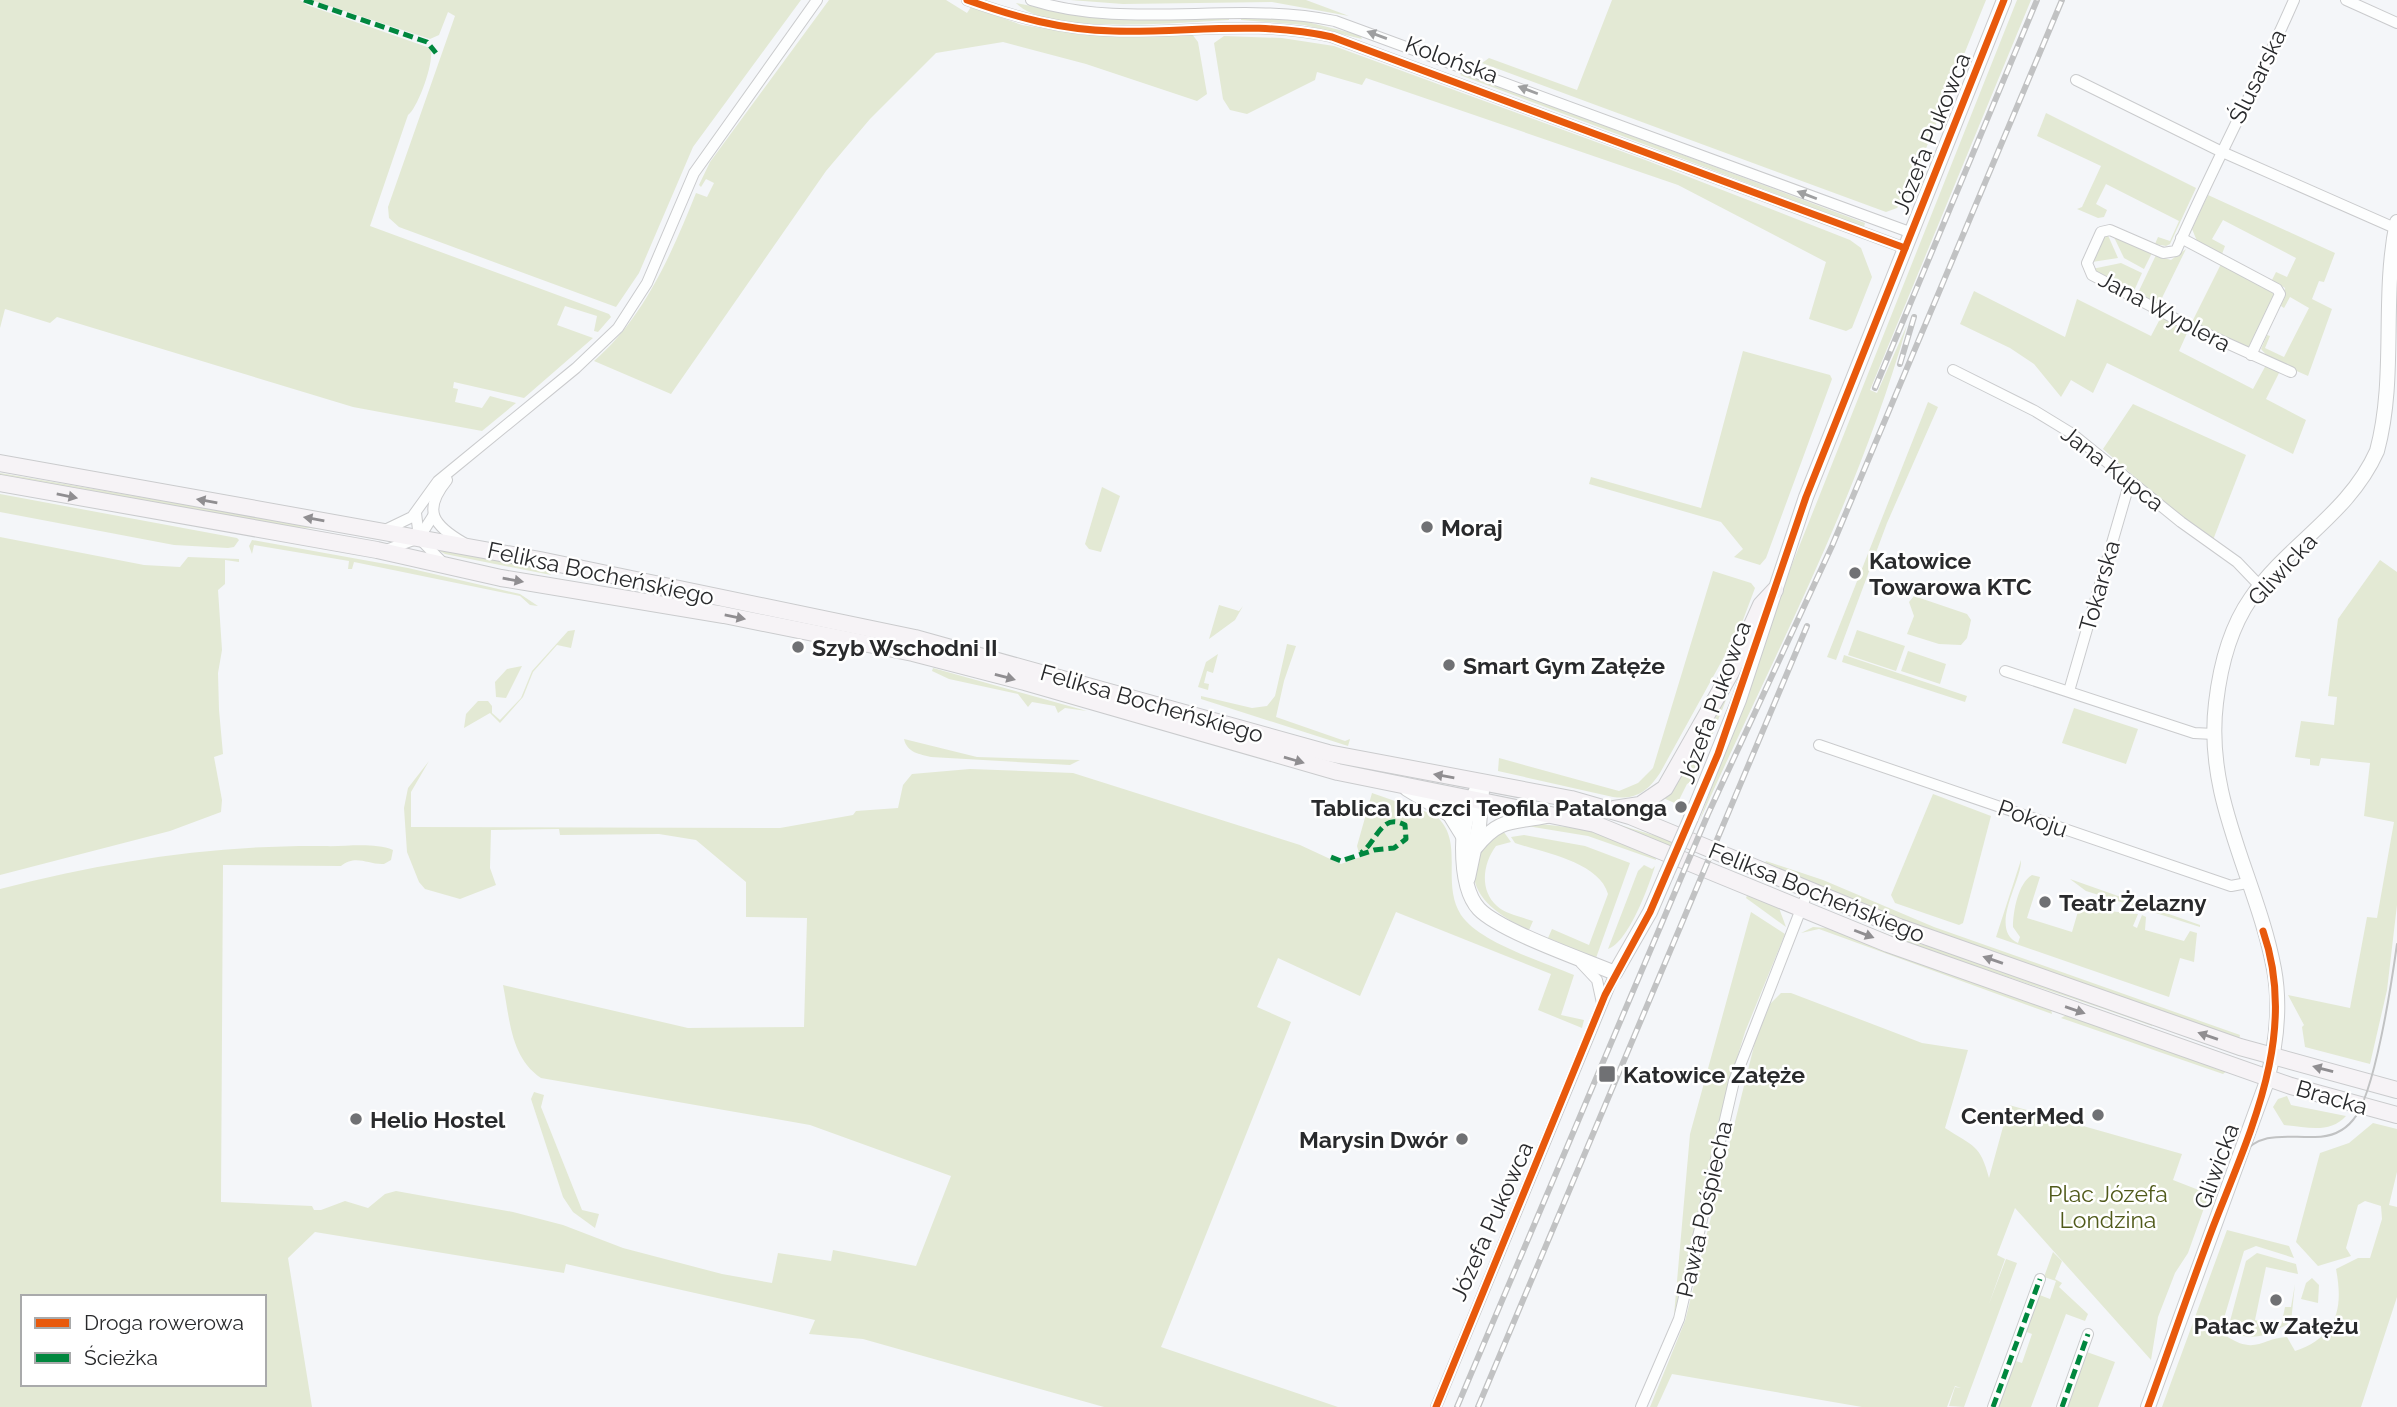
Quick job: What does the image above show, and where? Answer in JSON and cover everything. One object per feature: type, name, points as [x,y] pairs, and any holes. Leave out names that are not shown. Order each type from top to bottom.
[{"type":"main road","name":"Feliksa Bocheńskiego","points":[[0,463],[469,547],[915,638],[1029,667],[1294,744],[1366,761],[1571,799],[1609,810],[1899,927],[2273,1056]]},
{"type":"main road","name":"Feliksa Bocheńskiego","points":[[0,483],[379,551],[446,567],[724,615],[913,653],[1025,682],[1338,772],[1406,788],[1553,815],[1616,831],[1900,948],[2268,1078]]},
{"type":"main road","points":[[1609,810],[1640,805],[1664,788],[1731,672],[1761,605],[1775,590]]},
{"type":"main road","name":"Bracka","points":[[2273,1056],[2397,1090]]},
{"type":"main road","name":"Bracka","points":[[2268,1078],[2397,1115]]},
{"type":"street","points":[[381,531],[394,528],[416,513],[430,489],[594,353],[618,328],[651,276],[694,173],[817,0]]},
{"type":"street","name":"Kolońska","points":[[967,0],[1032,21],[1086,30],[1270,27],[1332,37],[1905,248]]},
{"type":"street","name":"Kolońska","points":[[1031,0],[1104,12],[1261,11],[1335,21],[1912,233]]},
{"type":"street","name":"Józefa Pukowca","points":[[1436,1407],[1615,973],[1650,912],[1739,700],[1806,497],[2004,0]]},
{"type":"street","name":"Ślusarska","points":[[2220,151],[2256,86],[2294,0]]},
{"type":"street","points":[[2346,0],[2397,23]]},
{"type":"street","points":[[2076,80],[2220,151],[2397,227]]},
{"type":"street","points":[[2181,238],[2220,151]]},
{"type":"street","name":"Gliwicka","points":[[2148,1407],[2268,1078],[2273,1056],[2277,1009],[2274,970],[2223,808],[2217,778],[2214,734],[2217,699],[2231,640],[2243,610],[2260,586],[2345,503],[2369,468],[2384,436],[2395,383],[2393,254],[2397,227]]},
{"type":"street","name":"Jana Wyplera","points":[[2251,355],[2280,294],[2277,289],[2181,238],[2176,251],[2163,253],[2110,229],[2104,230],[2088,256],[2089,270],[2188,325],[2251,355],[2291,372]]},
{"type":"street","name":"Jana Kupca","points":[[1953,370],[2071,433],[2237,562],[2260,586]]},
{"type":"street","points":[[379,551],[419,538],[433,516],[434,499],[456,470]]},
{"type":"street","name":"Tokarska","points":[[2069,691],[2130,481]]},
{"type":"street","points":[[416,513],[419,538],[446,567]]},
{"type":"street","points":[[433,516],[449,535],[469,547]]},
{"type":"street","points":[[2005,671],[2194,733],[2214,734]]},
{"type":"street","name":"Pokoju","points":[[1819,745],[2226,885],[2248,883]]},
{"type":"street","points":[[1481,782],[1463,836],[1463,865],[1473,900],[1487,916],[1615,973]]},
{"type":"street","points":[[1406,788],[1450,815],[1463,836]]},
{"type":"street","points":[[1467,883],[1475,848],[1476,802]]},
{"type":"street","points":[[1475,848],[1487,833],[1503,823],[1553,815]]},
{"type":"street","name":"Pawła Pośpiecha","points":[[1641,1407],[1679,1319],[1734,1081],[1808,891]]},
{"type":"street","points":[[1571,954],[1593,973],[1600,987],[1602,1004]]},
{"type":"street","points":[[1993,1407],[2040,1279]]},
{"type":"street","points":[[2062,1407],[2088,1335]]},
{"type":"green space","points":[[0,0],[300,0],[307,5],[430,48],[431,62],[425,83],[408,115],[370,226],[609,314],[611,317],[598,332],[594,331],[597,316],[565,306],[557,325],[593,338],[524,398],[454,382],[453,388],[458,389],[455,402],[482,408],[490,396],[516,403],[482,431],[353,407],[57,317],[50,323],[5,309],[0,328]]},
{"type":"green space","points":[[311,0],[801,0],[693,147],[639,273],[616,307],[399,227],[389,218],[388,207],[455,16],[448,12],[439,35],[430,39]]},
{"type":"green space","points":[[829,0],[946,0],[967,13],[971,7],[1022,25],[1084,35],[1192,34],[1198,42],[1207,94],[1197,101],[1086,64],[1003,42],[936,53],[870,119],[826,171],[671,394],[594,361],[612,344],[642,305],[677,239],[696,193],[707,197],[714,183],[706,179],[701,187],[699,185],[710,162]]},
{"type":"green space","points":[[1070,0],[1306,0],[1349,16],[1272,2],[1123,4]]},
{"type":"green space","points":[[1612,0],[1986,0],[1906,198],[1897,208],[1886,212],[1482,63],[1489,58],[1577,90]]},
{"type":"green space","points":[[2017,0],[2031,0],[1870,390],[1877,393],[1907,325],[1864,453],[1812,578],[1699,822],[1785,582]]},
{"type":"green space","points":[[1016,3],[1093,18],[1229,17],[1229,20],[1117,25],[1085,23],[1056,20],[1032,13]]},
{"type":"green space","points":[[1241,17],[1299,20],[1360,35],[1362,39],[1304,25],[1241,20]]},
{"type":"green space","points":[[1224,36],[1282,38],[1334,46],[1648,161],[1850,240],[1861,248],[1872,277],[1852,328],[1846,331],[1809,319],[1826,262],[1678,185],[1366,78],[1362,85],[1317,72],[1315,80],[1247,114],[1230,110],[1223,99],[1214,43]]},
{"type":"green space","points":[[1463,73],[1865,223],[1864,227],[1460,75]]},
{"type":"green space","points":[[2046,113],[2196,188],[2170,244],[2155,244],[2158,237],[2170,241],[2179,221],[2106,184],[2096,204],[2107,210],[2104,217],[2098,218],[2077,209],[2082,207],[2101,166],[2037,136]]},
{"type":"green space","points":[[2208,195],[2335,253],[2324,282],[2319,281],[2312,299],[2332,309],[2308,376],[2270,359],[2261,349],[2267,335],[2270,336],[2265,348],[2284,357],[2309,308],[2290,297],[2284,308],[2281,306],[2285,288],[2272,280],[2276,272],[2287,277],[2296,258],[2223,220],[2212,239],[2225,246],[2222,254],[2197,241],[2192,229]]},
{"type":"green space","points":[[2107,233],[2118,258],[2092,262],[2102,235]]},
{"type":"green space","points":[[2112,233],[2153,251],[2144,269],[2124,258]]},
{"type":"green space","points":[[2186,249],[2158,306],[2137,295],[2156,255],[2171,260]]},
{"type":"green space","points":[[2121,263],[2142,273],[2133,293],[2096,274],[2092,269]]},
{"type":"green space","points":[[2221,264],[2275,293],[2250,351],[2191,324]]},
{"type":"green space","points":[[1974,291],[2065,337],[2077,299],[2151,336],[2161,317],[2188,331],[2179,351],[2253,389],[2266,365],[2280,371],[2266,399],[2306,420],[2293,454],[2107,363],[2093,393],[2071,380],[2061,397],[2034,364],[2010,348],[1960,324]]},
{"type":"green space","points":[[1743,351],[1830,375],[1832,379],[1766,558],[1760,565],[1734,557],[1743,549],[1721,522],[1589,484],[1591,477],[1701,508]]},
{"type":"green space","points":[[1928,402],[1938,407],[1887,523],[1836,660],[1827,657]]},
{"type":"green space","points":[[2133,404],[2246,455],[2213,540],[2177,514],[2103,449]]},
{"type":"green space","points":[[0,473],[335,530],[265,525],[0,477]]},
{"type":"green space","points":[[1102,487],[1120,496],[1101,552],[1089,549],[1085,544]]},
{"type":"green space","points":[[0,494],[239,540],[234,547],[228,548],[174,545],[0,512]]},
{"type":"green space","points":[[0,537],[144,565],[180,567],[188,557],[239,559],[239,562],[225,560],[225,584],[218,590],[222,650],[218,673],[219,710],[223,754],[214,757],[222,800],[221,812],[170,831],[0,875]]},
{"type":"green space","points":[[252,540],[408,568],[520,594],[538,606],[530,605],[520,596],[354,562],[352,569],[348,569],[349,561],[254,545],[252,554],[249,546]]},
{"type":"green space","points":[[433,547],[544,568],[551,575],[445,554]]},
{"type":"green space","points":[[2380,560],[2397,572],[2397,905],[2387,990],[2370,1064],[2305,1047],[2304,1025],[2288,995],[2350,1008],[2367,917],[2377,918],[2394,822],[2364,816],[2370,763],[2321,758],[2319,766],[2310,765],[2310,759],[2295,757],[2301,721],[2334,725],[2337,697],[2328,696],[2338,619]]},
{"type":"green space","points":[[1713,571],[1751,583],[1755,588],[1740,628],[1651,785],[1641,793],[1621,798],[1498,771],[1499,758],[1619,791],[1638,783],[1653,768]]},
{"type":"green space","points":[[1914,596],[1967,614],[1971,620],[1967,638],[1961,645],[1939,644],[1907,634],[1914,616],[1909,602]]},
{"type":"green space","points":[[1219,605],[1239,611],[1243,606],[1235,620],[1209,639]]},
{"type":"green space","points":[[575,630],[571,648],[557,645],[533,672],[523,697],[500,723],[490,713],[464,728],[466,714],[478,701],[488,701],[492,706],[492,713],[500,720],[521,698],[532,671],[568,631]]},
{"type":"green space","points":[[1857,630],[1905,646],[1896,671],[1848,655]]},
{"type":"green space","points":[[1287,644],[1296,646],[1276,717],[1345,741],[1350,739],[1348,746],[1201,699],[1201,696],[1252,708],[1267,706],[1275,696]]},
{"type":"green space","points":[[1908,651],[1946,664],[1940,684],[1901,671]]},
{"type":"green space","points":[[1218,654],[1213,673],[1207,671],[1204,683],[1209,684],[1208,690],[1198,687],[1206,662]]},
{"type":"green space","points":[[1844,655],[1967,696],[1965,702],[1842,662]]},
{"type":"green space","points":[[522,666],[506,698],[496,697],[495,682],[507,669]]},
{"type":"green space","points":[[933,668],[1087,711],[1065,708],[1058,713],[1055,706],[1032,702],[1028,707],[1018,694],[949,679],[932,671]]},
{"type":"green space","points":[[1733,682],[1695,779],[1687,784],[1677,804],[1663,798]]},
{"type":"green space","points":[[2074,708],[2138,729],[2126,764],[2062,743]]},
{"type":"green space","points":[[904,739],[977,757],[1080,760],[1070,765],[931,757],[911,750]]},
{"type":"green space","points":[[429,761],[411,792],[411,827],[780,828],[853,815],[856,811],[898,808],[903,785],[912,774],[970,769],[1073,773],[1300,845],[1341,864],[1360,857],[1357,846],[1372,793],[1435,815],[1444,825],[1449,837],[1452,889],[1461,915],[1470,925],[1497,943],[1574,975],[1561,1015],[1584,1020],[1582,1028],[1538,1010],[1551,974],[1396,912],[1360,996],[1278,958],[1257,1007],[1291,1022],[1161,1347],[1338,1407],[1104,1407],[863,1339],[809,1334],[815,1320],[566,1264],[564,1273],[315,1232],[288,1258],[312,1407],[0,1407],[0,889],[121,863],[201,852],[282,846],[368,845],[393,850],[391,860],[384,864],[357,860],[341,866],[223,865],[221,1202],[312,1206],[314,1210],[321,1210],[345,1201],[368,1208],[385,1194],[396,1191],[513,1212],[563,1225],[623,1248],[722,1274],[772,1283],[778,1253],[831,1261],[833,1250],[916,1266],[951,1176],[810,1125],[541,1078],[523,1059],[513,1036],[503,985],[688,1028],[804,1027],[807,918],[746,917],[746,882],[696,840],[659,834],[560,835],[559,829],[491,830],[490,868],[496,885],[460,899],[425,889],[419,882],[407,852],[404,808],[408,788]]},
{"type":"green space","points":[[1933,794],[1991,816],[1963,923],[1959,925],[1895,903],[1891,895]]},
{"type":"green space","points":[[1564,808],[1676,842],[1673,848],[1563,811]]},
{"type":"green space","points":[[1523,822],[1592,830],[1655,854],[1656,860],[1588,836],[1527,826]]},
{"type":"green space","points":[[1501,828],[1511,842],[1496,846],[1488,860],[1485,876],[1487,892],[1500,909],[1533,921],[1529,930],[1494,909],[1477,888],[1475,863],[1484,845]]},
{"type":"green space","points":[[1524,835],[1585,846],[1630,863],[1596,958],[1548,938],[1552,929],[1589,945],[1608,894],[1603,883],[1582,866],[1515,843],[1511,837]]},
{"type":"green space","points":[[2021,860],[2006,916],[2006,927],[2010,936],[2018,943],[2020,937],[2013,927],[2015,906],[2023,884],[2032,875],[2040,877],[2027,918],[2072,932],[2079,908],[2138,914],[2133,926],[2137,928],[2142,915],[2146,917],[2145,930],[2184,941],[2190,931],[2197,933],[2194,962],[2180,958],[2169,997],[1996,937]]},
{"type":"green space","points":[[1766,861],[1823,880],[1934,927],[2240,1035],[2239,1040],[1941,936],[1763,866]]},
{"type":"green space","points":[[1644,865],[1652,869],[1655,866],[1643,899],[1623,936],[1616,945],[1608,949],[1638,871]]},
{"type":"green space","points":[[2070,879],[2200,925],[2200,927],[2086,891]]},
{"type":"green space","points":[[1748,893],[1779,908],[1786,927],[1746,898]]},
{"type":"green space","points":[[1751,912],[1785,934],[1745,1032],[1730,1081],[1674,1315],[1690,1134]]},
{"type":"green space","points":[[1813,927],[1827,928],[2051,1009],[2052,1014],[1819,929],[1801,933]]},
{"type":"green space","points":[[1898,938],[1962,955],[2153,1023],[2152,1026]]},
{"type":"green space","name":"Plac Józefa Londzina","points":[[1781,993],[1791,993],[1922,1043],[1968,1050],[1945,1128],[1979,1152],[1989,1178],[2009,1105],[2182,1154],[2173,1180],[2209,1194],[2188,1253],[2175,1273],[2158,1317],[2151,1360],[2015,1208],[1997,1255],[2005,1259],[1989,1304],[2006,1259],[2017,1263],[1964,1407],[1949,1406],[1955,1387],[1961,1388],[1955,1386],[1947,1407],[1862,1407],[1672,1374],[1657,1407],[1650,1407],[1685,1321],[1755,1042],[1770,1004]]},
{"type":"green space","points":[[2068,1014],[2228,1070],[2223,1074],[2061,1018]]},
{"type":"green space","points":[[534,1092],[544,1095],[541,1107],[582,1210],[599,1214],[595,1228],[573,1212],[563,1197],[531,1099]]},
{"type":"green space","points":[[2287,1096],[2291,1105],[2346,1116],[2340,1122],[2325,1127],[2284,1125],[2273,1107],[2278,1099]]},
{"type":"green space","points":[[2373,1123],[2397,1129],[2397,1172],[2389,1205],[2397,1207],[2397,1297],[2361,1407],[2162,1407],[2227,1230],[2289,1246],[2294,1258],[2256,1246],[2244,1251],[2222,1325],[2225,1335],[2251,1345],[2287,1337],[2295,1351],[2320,1338],[2328,1330],[2334,1320],[2339,1297],[2336,1269],[2358,1258],[2370,1258],[2382,1219],[2381,1206],[2365,1201],[2358,1205],[2346,1248],[2351,1256],[2318,1266],[2296,1242],[2320,1153],[2349,1143]]},
{"type":"green space","points":[[2053,1252],[2062,1261],[2055,1279],[2062,1283],[2059,1287],[2088,1314],[2085,1321],[2066,1314],[2031,1407],[1997,1407],[2013,1360],[2022,1363],[2032,1334],[2024,1331],[2037,1294],[2050,1299],[2056,1281],[2044,1277]]},
{"type":"green space","points":[[2257,1253],[2296,1264],[2298,1274],[2266,1267],[2255,1320],[2261,1322],[2261,1327],[2274,1330],[2275,1325],[2281,1326],[2285,1307],[2291,1307],[2295,1284],[2291,1322],[2264,1335],[2251,1337],[2235,1334],[2229,1325],[2246,1261]]},
{"type":"green space","points":[[2312,1278],[2319,1285],[2318,1303],[2301,1299],[2306,1283]]},
{"type":"green space","points":[[2084,1351],[2115,1362],[2098,1407],[2065,1407]]},
{"type":"tram line","points":[[2145,1407],[2241,1155],[2249,1147],[2266,1139],[2331,1135],[2349,1124],[2361,1107],[2381,1036],[2397,944]]},
{"type":"railway","points":[[1875,388],[2037,0]]},
{"type":"railway","points":[[1457,1407],[1708,814],[1832,546],[2062,0]]},
{"type":"railway","points":[[1900,364],[1914,317]]},
{"type":"railway","points":[[1478,1407],[1807,626]]},
{"type":"marked path","points":[[304,0],[427,42],[436,53]]},
{"type":"marked path","points":[[1331,857],[1341,861],[1374,850],[1394,848],[1406,839],[1405,825],[1397,822],[1385,825],[1361,853]]},
{"type":"marked path","points":[[1993,1407],[2040,1279]]},
{"type":"marked path","points":[[2062,1407],[2088,1334]]},
{"type":"cycle path","points":[[967,0],[1039,22],[1094,30],[1250,28],[1332,37],[1905,248]]},
{"type":"cycle path","points":[[1436,1407],[1605,995],[1650,912],[1718,754],[1806,497],[2004,0]]},
{"type":"cycle path","points":[[2148,1407],[2255,1119],[2265,1082],[2273,1045],[2276,1007],[2273,969],[2263,931]]},
{"type":"place","name":"Moraj","points":[[1427,527]]},
{"type":"place","name":"Katowice Towarowa KTC","points":[[1855,573]]},
{"type":"place","name":"Szyb Wschodni II","points":[[798,647]]},
{"type":"place","name":"Smart Gym Załęże","points":[[1449,665]]},
{"type":"place","name":"Tablica ku czci Teofila Patalonga","points":[[1681,807]]},
{"type":"place","name":"Teatr Żelazny","points":[[2045,902]]},
{"type":"place","name":"Katowice Załęże","points":[[1607,1074]]},
{"type":"place","name":"CenterMed","points":[[2098,1115]]},
{"type":"place","name":"Helio Hostel","points":[[356,1119]]},
{"type":"place","name":"Marysin Dwór","points":[[1462,1139]]},
{"type":"place","name":"Pałac w Załężu","points":[[2276,1300]]}]
